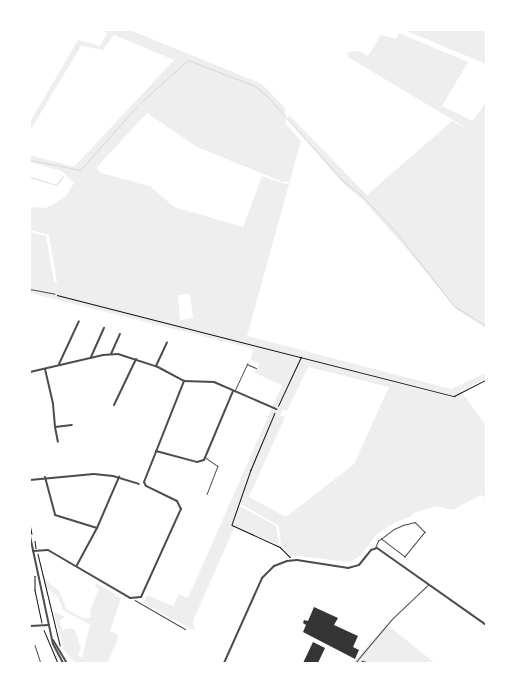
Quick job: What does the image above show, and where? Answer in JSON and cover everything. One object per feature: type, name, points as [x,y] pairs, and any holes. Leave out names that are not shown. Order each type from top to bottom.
[{"type":"street","points":[[59,364],[79,321]]},
{"type":"street","points":[[91,357],[104,328]]},
{"type":"street","points":[[111,354],[120,334]]},
{"type":"street","points":[[156,366],[166,342]]},
{"type":"street","points":[[30,372],[59,364],[111,354],[136,359],[156,366],[184,381],[210,381],[276,410]]},
{"type":"street","points":[[114,405],[136,359]]},
{"type":"street","points":[[45,369],[53,404],[58,442]]},
{"type":"street","points":[[33,551],[48,550],[135,600],[145,592],[181,508],[178,501],[144,484],[184,381]]},
{"type":"street","points":[[156,451],[197,462],[205,457],[234,391]]},
{"type":"street","points":[[55,427],[72,425]]},
{"type":"street","points":[[30,480],[45,477],[94,474],[139,484]]},
{"type":"street","points":[[45,477],[54,514],[97,528]]},
{"type":"street","points":[[76,566],[97,528],[118,478]]},
{"type":"street","points":[[30,536],[49,625],[63,663]]},
{"type":"street","points":[[224,663],[262,578],[274,566],[292,560],[348,568],[359,565],[375,548],[486,625]]},
{"type":"street","points":[[30,626],[49,625]]},
{"type":"street","points":[[53,640],[67,663]]},
{"type":"lane","points":[[30,289],[55,294]]},
{"type":"lane","points":[[234,391],[247,364],[256,368]]},
{"type":"lane","points":[[205,457],[218,466],[207,494]]},
{"type":"lane","points":[[375,548],[376,542],[394,529],[413,522],[418,524],[425,532],[406,557],[381,539]]},
{"type":"lane","points":[[355,663],[392,619],[429,584]]},
{"type":"lane","points":[[135,600],[185,629]]},
{"type":"lane","points":[[35,645],[41,663]]},
{"type":"path","points":[[55,294],[454,396],[486,380]]},
{"type":"path","points":[[292,560],[280,547],[232,525],[251,470],[301,357]]},
{"type":"path","points":[[30,524],[61,648]]},
{"type":"path","points":[[35,574],[35,590],[46,638],[58,663]]},
{"type":"path","points":[[358,660],[370,663]]},
{"type":"shaded area","points":[[101,30],[130,30],[262,84],[285,108],[286,124],[301,141],[289,183],[287,181],[283,182],[197,147],[147,113],[96,168],[101,173],[150,186],[174,207],[243,227],[262,176],[289,184],[247,336],[451,389],[486,373],[486,378],[461,391],[486,426],[486,498],[481,495],[452,510],[437,506],[413,513],[412,516],[394,523],[377,534],[359,557],[349,562],[290,555],[281,546],[279,526],[241,504],[240,506],[276,526],[279,545],[235,526],[193,621],[195,631],[143,603],[147,595],[173,606],[179,594],[188,598],[282,385],[255,373],[259,364],[250,359],[254,349],[30,293],[30,232],[46,236],[54,282],[57,283],[49,235],[30,230],[30,207],[45,208],[52,205],[66,196],[74,183],[62,171],[30,162],[30,155],[74,167],[174,60],[114,35],[103,50],[81,46],[30,131],[30,122],[78,40],[100,46],[107,33]],"holes":[[[190,294],[193,318],[180,320],[178,295]],[[308,367],[389,387],[354,464],[286,517],[249,497],[285,417],[280,415],[283,409],[287,411]]]},
{"type":"shaded area","points":[[403,30],[486,30],[486,64],[419,36]]},
{"type":"shaded area","points":[[399,33],[468,62],[442,106],[473,121],[486,102],[486,328],[456,309],[406,248],[363,200],[345,185],[288,120],[289,115],[367,195],[452,121],[473,132],[348,57],[347,53],[358,51],[368,56],[381,35],[396,39]]},
{"type":"shaded area","points":[[42,573],[48,582],[59,591],[67,610],[85,619],[91,617],[90,610],[99,589],[95,586],[96,583],[121,598],[110,631],[118,635],[117,641],[107,663],[75,663],[64,650],[53,611],[65,617],[59,621],[63,630],[70,628],[75,630],[81,649],[78,654],[82,658],[90,625],[63,610],[58,597],[45,587]]},
{"type":"shaded area","points":[[386,624],[435,663],[353,663]]},
{"type":"building","points":[[314,607],[338,618],[334,625],[358,636],[353,647],[359,650],[355,659],[303,632],[306,625],[303,623],[304,620],[308,621]]},
{"type":"building","points":[[313,642],[325,648],[318,663],[303,663]]},
{"type":"waterway","points":[[140,103],[188,60],[255,86],[267,96],[342,180],[360,194],[396,232],[454,306],[486,326]]},
{"type":"waterway","points":[[30,160],[80,170],[137,106]]},
{"type":"waterway","points":[[30,177],[56,185],[63,176]]}]
